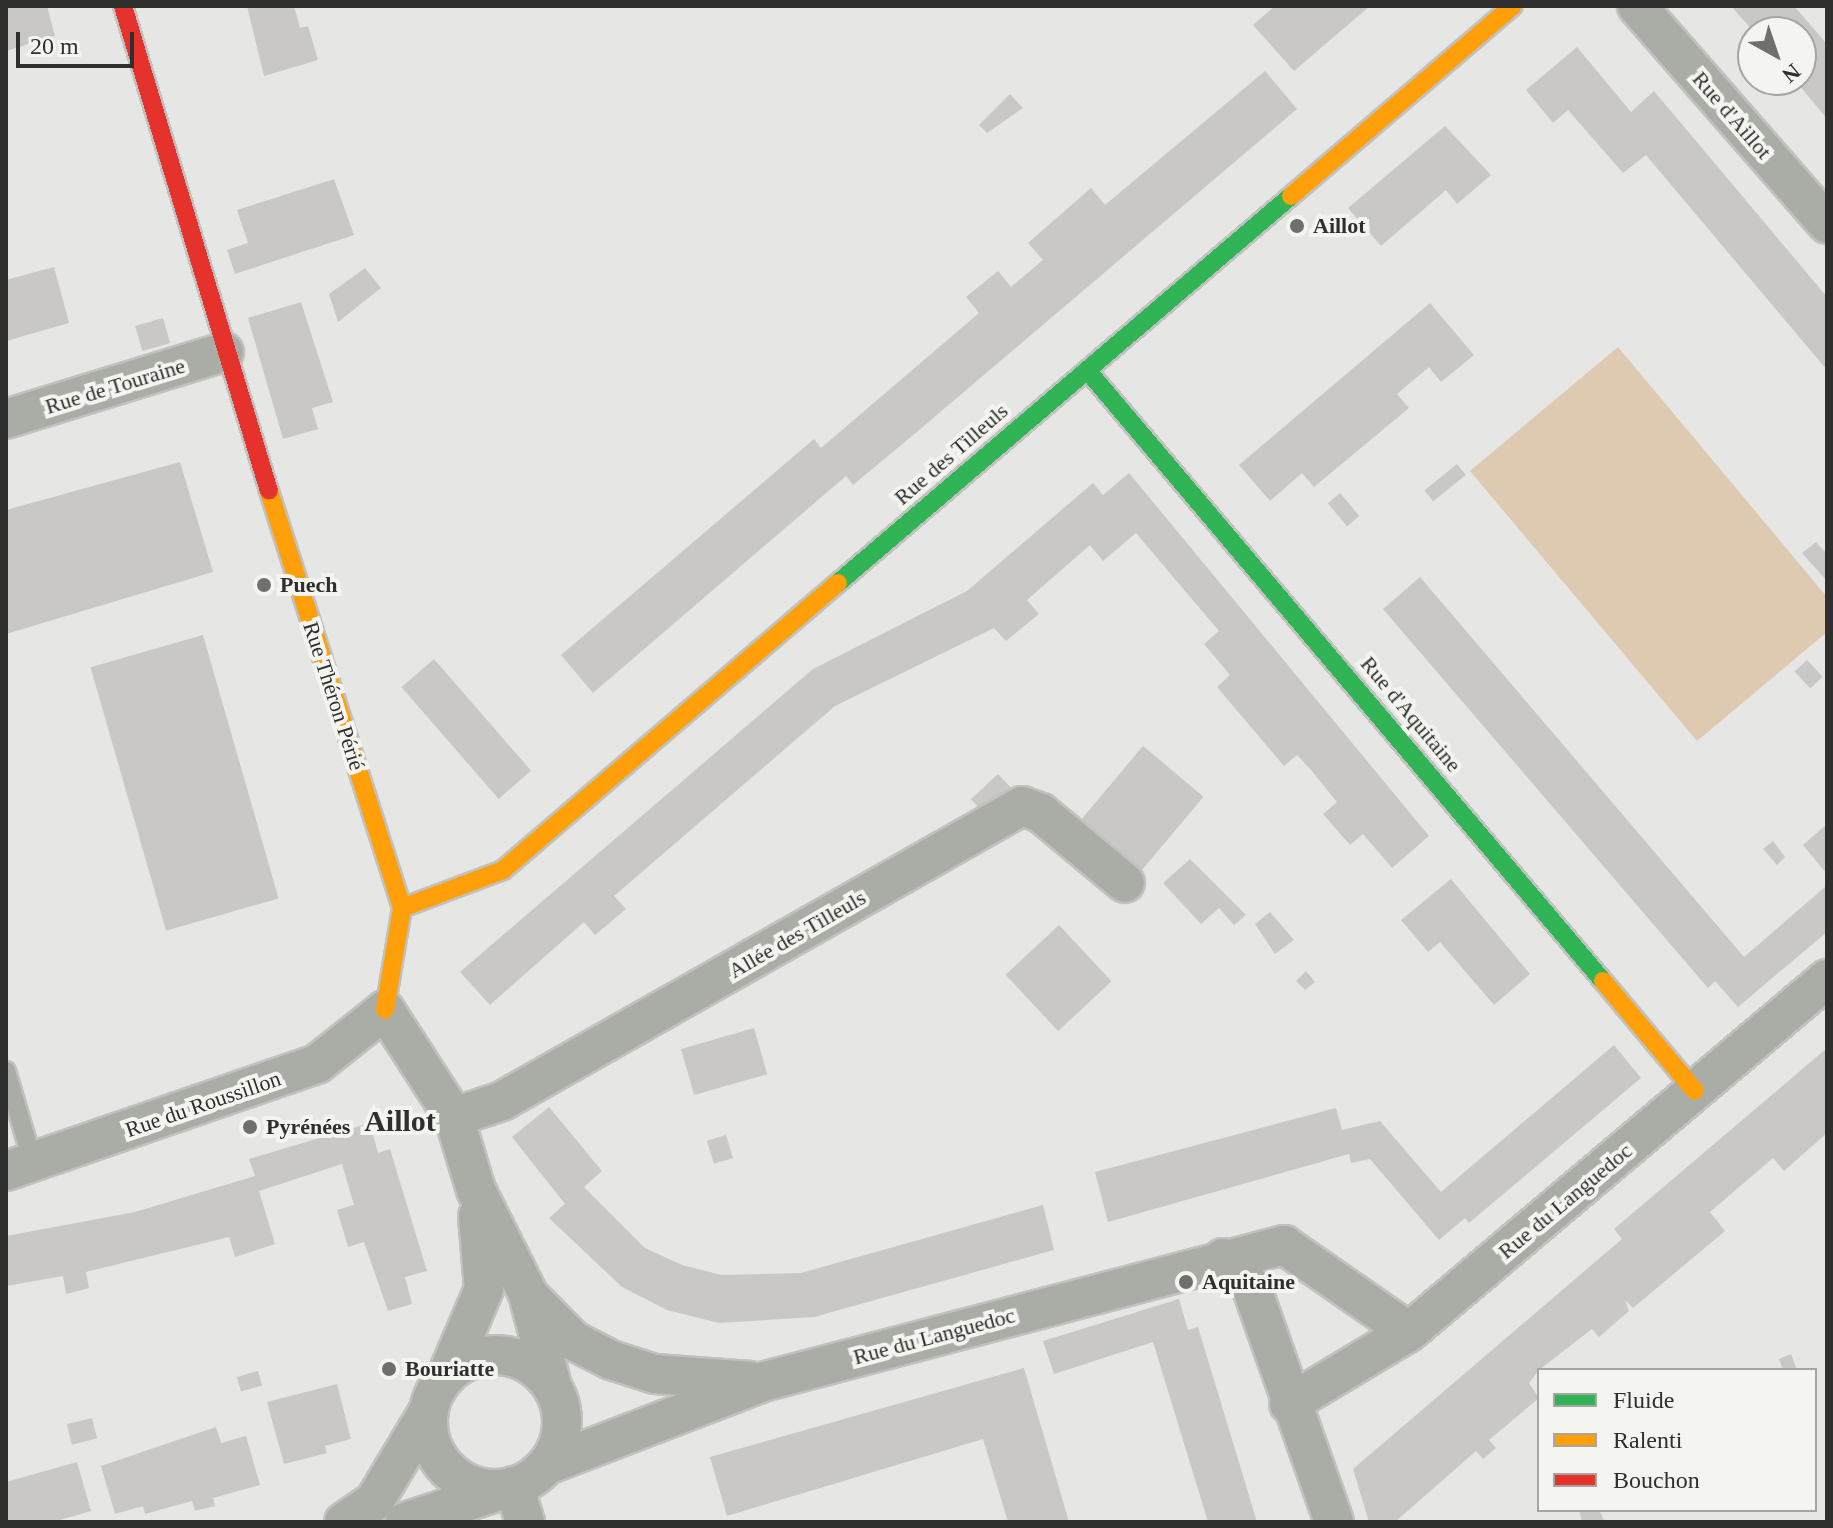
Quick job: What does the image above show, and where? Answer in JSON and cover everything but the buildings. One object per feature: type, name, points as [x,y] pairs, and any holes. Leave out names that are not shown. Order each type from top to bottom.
[{"type":"street","name":"Rue Théron Périé","points":[[123,6],[224,352],[402,908],[385,1010]]},
{"type":"street","name":"Rue des Tilleuls","points":[[402,908],[503,870],[1513,6]]},
{"type":"street","points":[[1615,6],[1647,17]]},
{"type":"street","name":"Rue d'Aillot","points":[[1647,17],[1827,224]]},
{"type":"street","name":"Rue de Touraine","points":[[6,419],[224,352]]},
{"type":"street","name":"Rue d'Aquitaine","points":[[1087,370],[1695,1091]]},
{"type":"street","name":"Allée des Tilleuls","points":[[454,1117],[502,1101],[1022,806],[1041,813],[1125,883]]},
{"type":"street","name":"Rue du Languedoc","points":[[1289,1404],[1409,1332],[1827,979]]},
{"type":"street","points":[[344,1522],[374,1502],[429,1410],[484,1289],[476,1190],[454,1117],[385,1010]]},
{"type":"street","name":"Rue du Roussillon","points":[[19,1167],[317,1064],[385,1010]]},
{"type":"street","name":"Rue du Languedoc","points":[[476,1190],[528,1294],[558,1344],[655,1374],[766,1381]]},
{"type":"street","name":"Rue du Languedoc","points":[[547,1465],[766,1381],[1223,1258],[1284,1245],[1409,1332]]},
{"type":"street","points":[[1223,1258],[1251,1286],[1289,1404],[1334,1522]]},
{"type":"street","points":[[405,1522],[514,1486],[547,1465],[563,1426],[552,1386],[558,1344],[478,1356],[448,1373]]},
{"type":"street","points":[[500,1354],[523,1360],[552,1386]]},
{"type":"street","points":[[429,1410],[429,1438],[447,1469],[485,1488],[514,1486]]},
{"type":"street","points":[[514,1486],[525,1522]]},
{"type":"lane","points":[[6,1071],[19,1167]]},
{"type":"shaded area","points":[[1618,347],[1827,597],[1827,632],[1697,741],[1470,471]]},
{"type":"traffic: fast","points":[[838,583],[1291,196]]},
{"type":"traffic: fast","points":[[1087,370],[1603,981]]},
{"type":"traffic: slow","points":[[1291,196],[1513,6]]},
{"type":"traffic: slow","points":[[269,491],[402,908],[385,1010]]},
{"type":"traffic: slow","points":[[402,908],[503,870],[838,583]]},
{"type":"traffic: slow","points":[[1603,981],[1695,1091]]},
{"type":"traffic: jam","points":[[123,6],[269,491]]},
{"type":"place","name":"Aillot","points":[[1297,226]]},
{"type":"place","name":"Puech","points":[[264,585]]},
{"type":"place","name":"Pyrénées","points":[[250,1127]]},
{"type":"place","name":"Aquitaine","points":[[1186,1282]]},
{"type":"place","name":"Bouriatte","points":[[389,1369]]},
{"type":"district","name":"Aillot","points":[[400,1121]]}]
